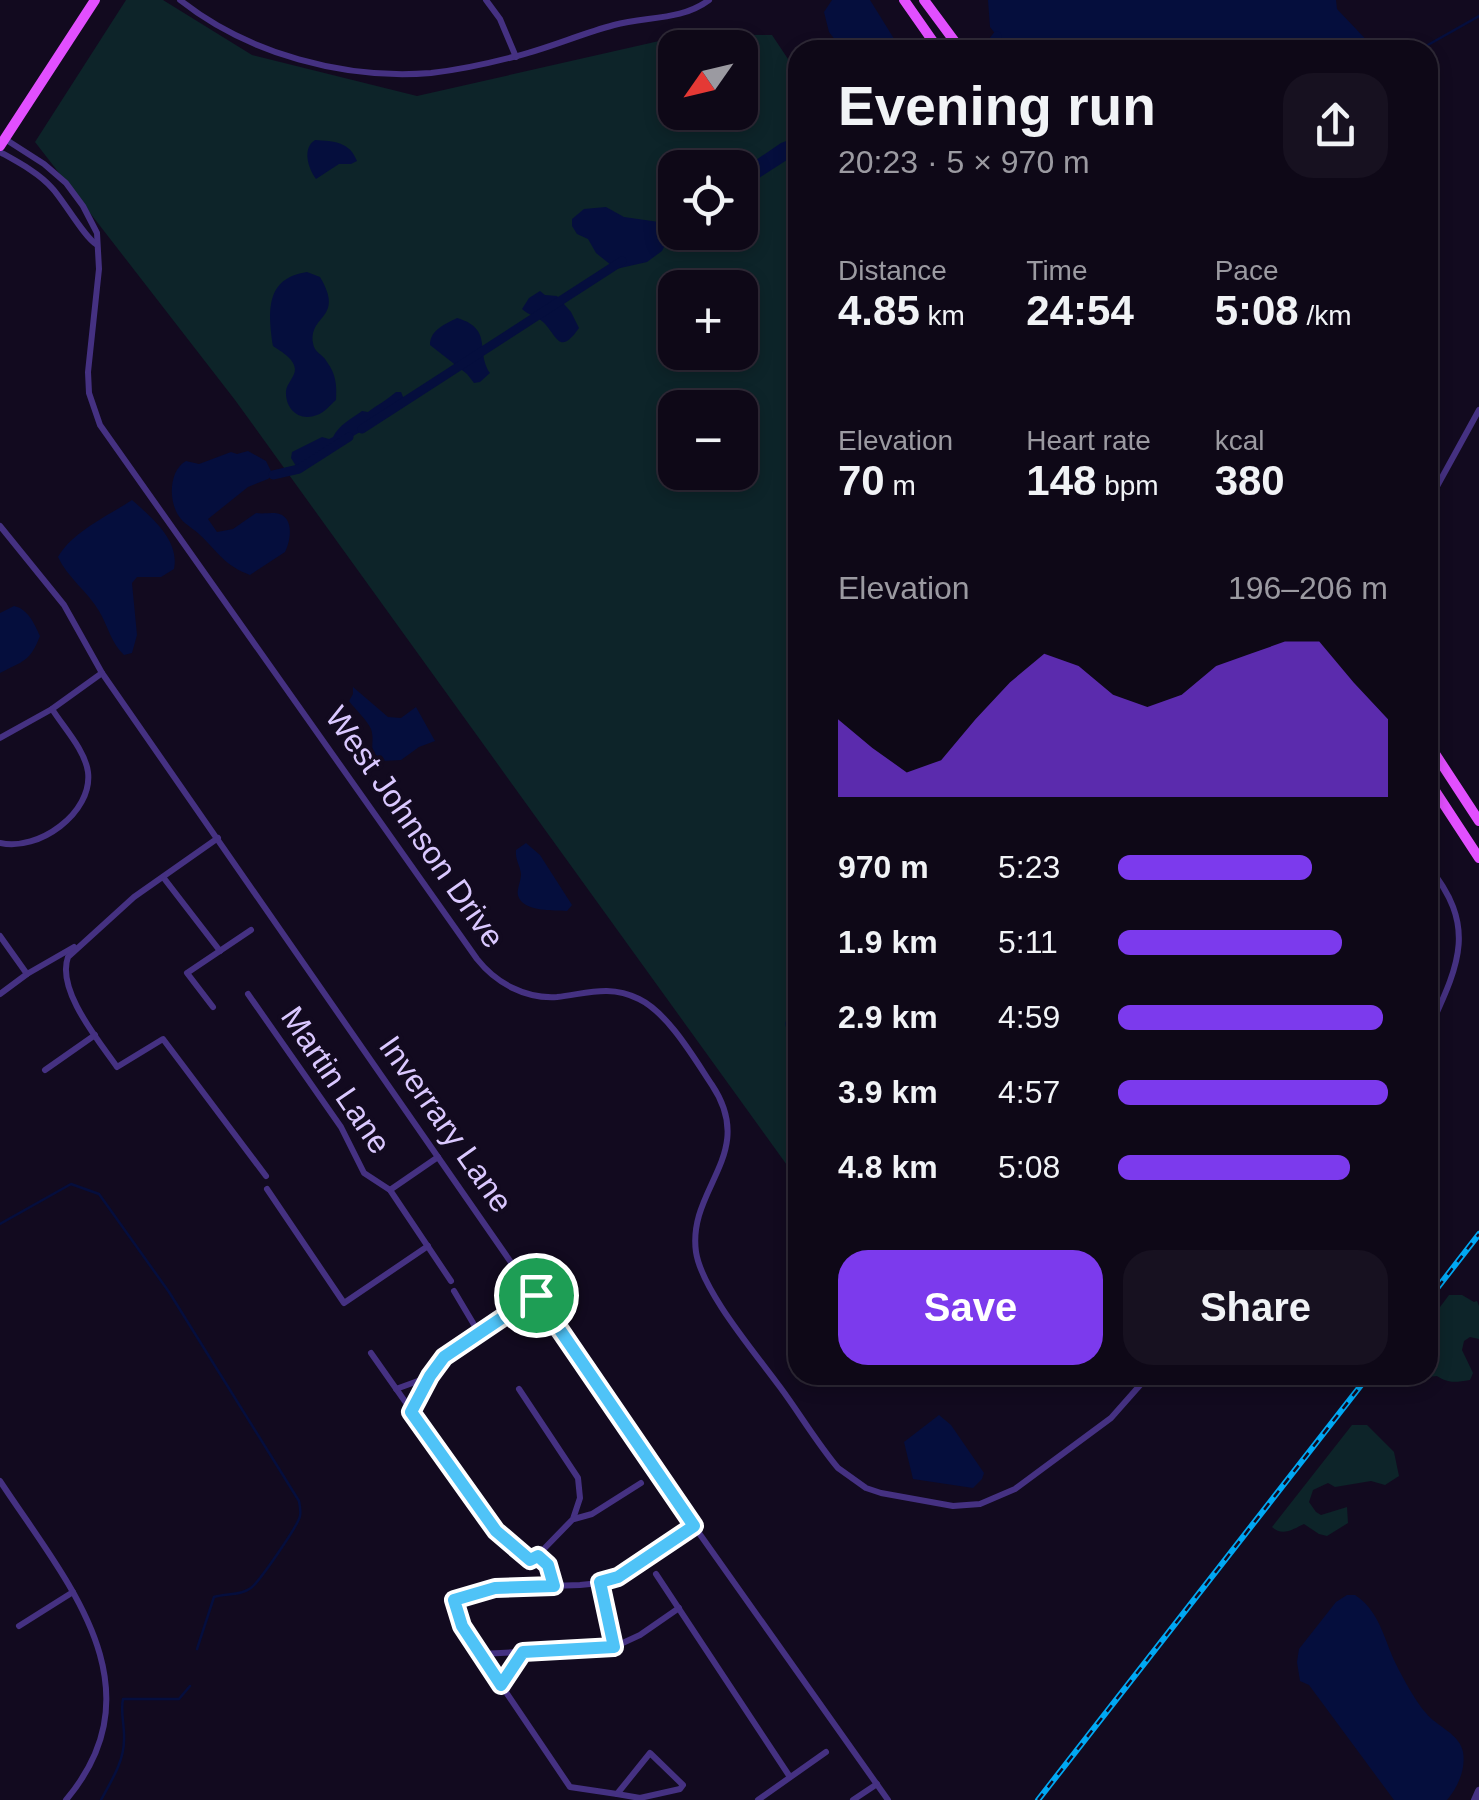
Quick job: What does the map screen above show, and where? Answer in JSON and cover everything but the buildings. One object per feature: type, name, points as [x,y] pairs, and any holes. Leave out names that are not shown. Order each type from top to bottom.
[{"type":"main road","points":[[2,145],[95,0]]},
{"type":"main road","points":[[904,0],[932,40]]},
{"type":"main road","points":[[924,0],[954,40]]},
{"type":"main road","points":[[1438,758],[1479,821]]},
{"type":"main road","points":[[1438,795],[1479,858]]},
{"type":"street","points":[[180,0],[212,22],[274,51],[365,72],[430,72],[516,57],[618,24],[696,10],[709,0]]},
{"type":"street","points":[[486,0],[500,19],[516,57]]},
{"type":"street","name":"West Johnson Drive","points":[[2,145],[44,164],[71,188],[95,227],[99,268],[88,372],[89,392],[100,425],[477,959],[492,975],[522,992],[556,997],[594,990],[620,992],[642,1000],[666,1020],[714,1087],[724,1108],[727,1144],[719,1172],[698,1214],[697,1257],[714,1295],[838,1468],[866,1488],[881,1493],[953,1506],[980,1504],[1015,1489],[1111,1418],[1140,1385]]},
{"type":"street","points":[[2,145],[46,182],[90,242],[96,244]]},
{"type":"street","points":[[1438,485],[1479,410]]},
{"type":"street","name":"Inverrary Lane","points":[[0,526],[64,604],[102,673],[888,1800]]},
{"type":"street","points":[[0,738],[52,709],[102,673]]},
{"type":"street","points":[[0,843],[21,845],[34,841],[74,814],[84,801],[88,773],[84,758],[52,709]]},
{"type":"street","points":[[218,838],[134,897],[88,938],[68,957],[66,974],[81,1014],[118,1067],[163,1039],[266,1176]]},
{"type":"street","points":[[162,877],[220,951]]},
{"type":"street","points":[[1438,878],[1452,896],[1462,938],[1460,956],[1438,1010]]},
{"type":"street","points":[[212,1007],[187,973],[251,930]]},
{"type":"street","points":[[0,936],[28,974]]},
{"type":"street","points":[[0,994],[88,938]]},
{"type":"street","name":"Martin Lane","points":[[248,994],[341,1127],[364,1173],[390,1190],[450,1281]]},
{"type":"street","points":[[45,1070],[95,1034]]},
{"type":"street","points":[[390,1190],[439,1157]]},
{"type":"street","points":[[267,1189],[344,1303],[428,1246]]},
{"type":"street","points":[[454,1290],[479,1334]]},
{"type":"street","points":[[411,1412],[444,1357],[536,1295]]},
{"type":"street","points":[[371,1354],[496,1531],[530,1560],[573,1519],[580,1498],[578,1478],[519,1389]]},
{"type":"street","points":[[396,1390],[430,1376]]},
{"type":"street","points":[[0,1481],[84,1610],[105,1667],[107,1709],[98,1750],[66,1800]]},
{"type":"street","points":[[573,1519],[592,1514],[641,1483]]},
{"type":"street","points":[[616,1794],[650,1752],[684,1786],[640,1798],[570,1787],[462,1626],[454,1600],[495,1588],[600,1582],[618,1577],[694,1526]]},
{"type":"street","points":[[538,1556],[548,1565],[554,1586]]},
{"type":"street","points":[[656,1574],[790,1777]]},
{"type":"street","points":[[600,1582],[614,1647]]},
{"type":"street","points":[[19,1626],[73,1592]]},
{"type":"street","points":[[480,1654],[614,1647],[640,1635],[678,1608]]},
{"type":"street","points":[[501,1685],[523,1652]]},
{"type":"street","points":[[758,1800],[826,1752]]},
{"type":"street","points":[[853,1800],[877,1784]]},
{"type":"street","points":[[1475,1800],[1479,1791]]},
{"type":"green space","points":[[126,0],[163,0],[252,55],[417,96],[658,41],[658,130],[758,130],[758,35],[772,35],[788,59],[788,1167],[235,400],[35,142]]},
{"type":"green space","points":[[1449,1295],[1477,1301],[1479,1339],[1470,1337],[1464,1341],[1462,1350],[1473,1373],[1470,1380],[1453,1382],[1438,1376],[1438,1310]]},
{"type":"green space","points":[[1352,1425],[1367,1425],[1394,1452],[1399,1476],[1385,1485],[1371,1481],[1335,1487],[1328,1483],[1313,1490],[1309,1502],[1321,1515],[1347,1507],[1348,1523],[1327,1536],[1304,1524],[1284,1532],[1272,1527]]},
{"type":"shaded area","points":[[832,0],[870,0],[895,40],[835,40],[824,12]]},
{"type":"shaded area","points":[[988,0],[1336,0],[1337,9],[1366,40],[1000,40],[990,27]]},
{"type":"shaded area","points":[[315,140],[346,146],[357,161],[339,164],[316,179],[308,158]]},
{"type":"shaded area","points":[[788,140],[788,159],[758,178],[758,159]]},
{"type":"shaded area","points":[[606,207],[624,217],[658,222],[658,250],[662,251],[647,262],[616,269],[572,226],[572,219],[584,209]]},
{"type":"shaded area","points":[[307,272],[320,277],[327,291],[328,309],[316,326],[313,343],[332,371],[336,400],[322,413],[304,417],[288,403],[286,391],[295,369],[289,358],[273,346],[270,309],[283,281]]},
{"type":"shaded area","points":[[540,291],[557,296],[571,312],[579,328],[567,341],[559,341],[543,322],[522,309]]},
{"type":"shaded area","points":[[457,318],[480,334],[490,373],[480,382],[474,383],[430,345],[435,331]]},
{"type":"shaded area","points":[[401,392],[406,404],[383,418],[376,417],[370,426],[333,445],[325,456],[296,466],[292,452],[322,437],[333,437],[362,411],[368,412]]},
{"type":"shaded area","points":[[248,451],[266,461],[273,475],[248,487],[208,519],[217,532],[233,529],[256,513],[275,513],[286,518],[290,535],[285,552],[250,575],[228,563],[181,519],[172,488],[176,472],[186,461],[199,464],[231,452]]},
{"type":"shaded area","points":[[132,500],[162,530],[175,558],[174,569],[161,577],[137,577],[132,583],[137,635],[132,653],[124,655],[94,604],[58,557],[82,532]]},
{"type":"shaded area","points":[[14,606],[27,613],[40,636],[29,656],[0,673],[0,613]]},
{"type":"shaded area","points":[[353,687],[388,717],[401,718],[416,707],[435,741],[401,760],[382,761],[373,749],[369,726],[349,701]]},
{"type":"shaded area","points":[[526,843],[540,855],[572,905],[567,911],[534,908],[519,898],[521,874],[516,850]]},
{"type":"shaded area","points":[[939,1415],[951,1425],[984,1473],[973,1488],[913,1479],[904,1442]]},
{"type":"shaded area","points":[[1355,1595],[1377,1621],[1422,1708],[1461,1746],[1462,1771],[1447,1800],[1394,1800],[1309,1685],[1300,1681],[1299,1649],[1336,1602]]},
{"type":"waterway","points":[[1437,40],[1479,16]]},
{"type":"waterway","points":[[994,40],[997,36]]},
{"type":"waterway","points":[[362,429],[622,261]]},
{"type":"waterway","points":[[273,475],[299,469],[349,437]]},
{"type":"waterway","points":[[0,1224],[71,1184],[99,1194],[169,1292],[299,1501],[298,1522],[255,1584],[242,1592],[214,1597],[197,1649]]},
{"type":"waterway","points":[[101,1800],[122,1756],[123,1699],[179,1699],[190,1686]]},
{"type":"railway","points":[[1438,1287],[1479,1234]]},
{"type":"railway","points":[[1038,1800],[1361,1385]]},
{"type":"route","points":[[536,1295],[694,1526],[618,1577],[600,1582],[614,1647],[523,1652],[501,1685],[462,1626],[454,1600],[495,1588],[554,1586],[548,1565],[538,1556],[530,1560],[496,1531],[411,1412],[444,1357],[536,1295]]}]
